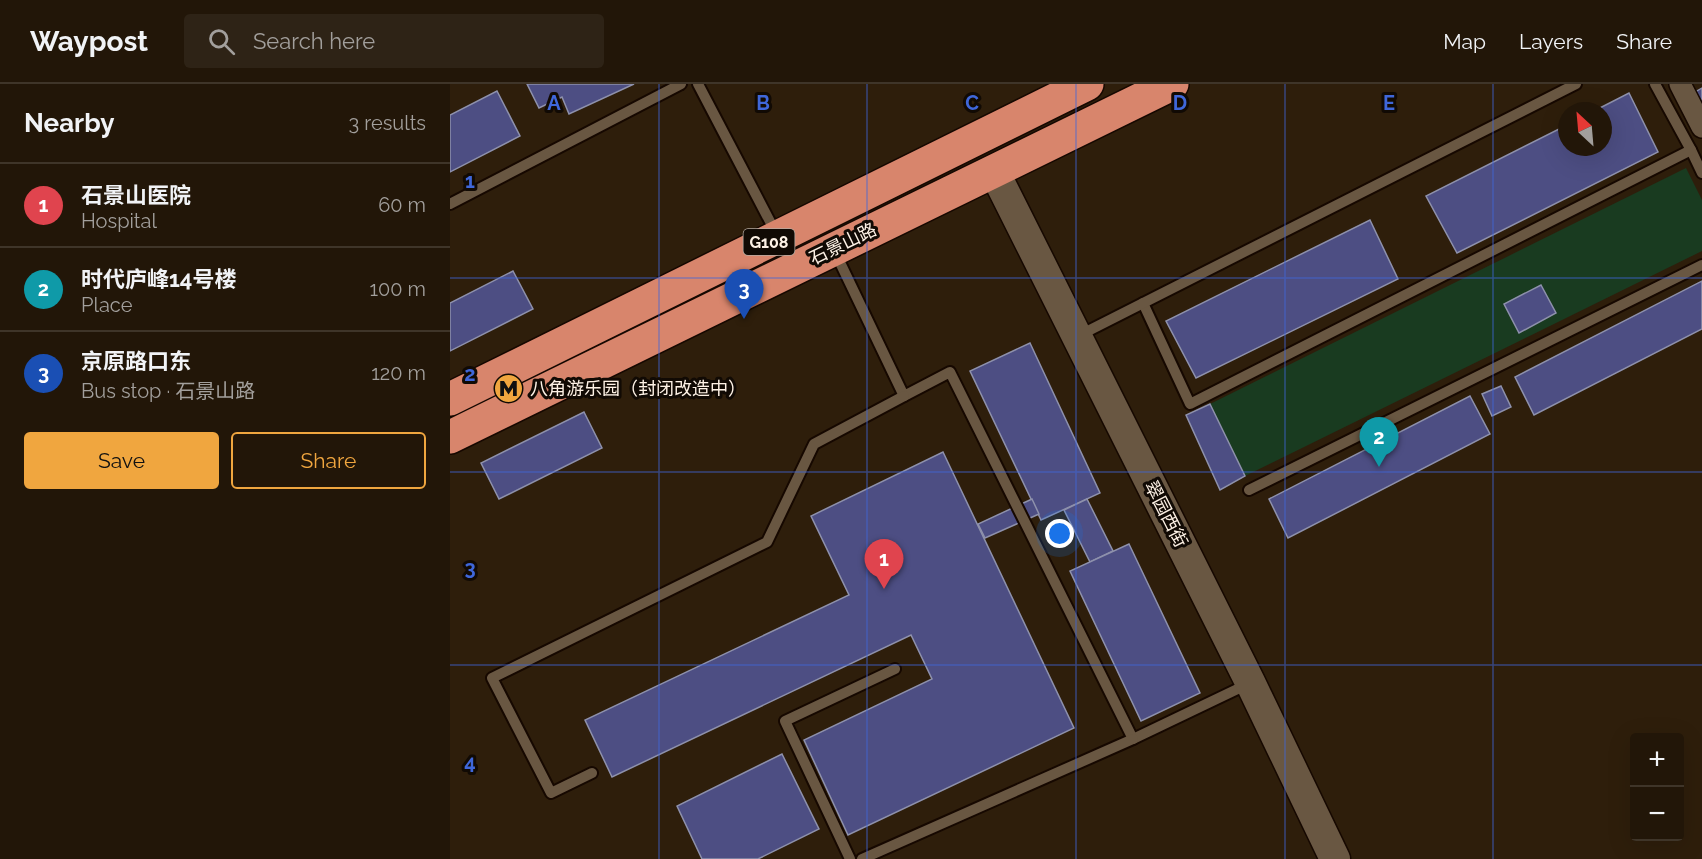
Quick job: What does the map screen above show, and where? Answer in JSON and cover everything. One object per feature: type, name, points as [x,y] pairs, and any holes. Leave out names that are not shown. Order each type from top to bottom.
[{"type":"highway","name":"石景山路","points":[[450,399],[1087,84]]},
{"type":"highway","name":"石景山路","points":[[450,437],[1172,84]]},
{"type":"street","points":[[1680,84],[1702,127]]},
{"type":"street","name":"翠园西街","points":[[994,171],[1250,682],[1335,859]]},
{"type":"lane","points":[[450,204],[681,84]]},
{"type":"lane","points":[[698,84],[778,238]]},
{"type":"lane","points":[[1077,337],[1576,84]]},
{"type":"lane","points":[[1655,84],[1702,173]]},
{"type":"lane","points":[[1143,303],[1190,404],[1691,150]]},
{"type":"lane","points":[[834,249],[904,396]]},
{"type":"lane","points":[[1249,490],[1702,265]]},
{"type":"lane","points":[[592,773],[551,793],[492,678],[767,542],[814,444],[950,372],[1133,739]]},
{"type":"lane","points":[[850,859],[785,721],[895,669]]},
{"type":"lane","points":[[862,859],[1133,739],[1250,682]]},
{"type":"green space","points":[[1686,168],[1702,200],[1702,251],[1245,476],[1210,404]]},
{"type":"building","points":[[527,84],[634,84],[569,114],[562,97],[539,108]]},
{"type":"building","points":[[1702,88],[1702,123],[1688,96]]},
{"type":"building","points":[[497,91],[520,136],[450,172],[450,115]]},
{"type":"building","points":[[1629,93],[1658,152],[1457,253],[1426,196],[1558,130],[1558,156],[1612,156],[1612,102]]},
{"type":"building","points":[[1370,220],[1398,279],[1196,378],[1166,321]]},
{"type":"building","points":[[513,271],[533,309],[450,351],[450,303]]},
{"type":"building","points":[[1702,281],[1702,329],[1534,415],[1515,377]]},
{"type":"building","points":[[1541,285],[1556,313],[1519,333],[1504,304]]},
{"type":"building","points":[[1030,343],[1100,493],[1041,520],[970,371]]},
{"type":"building","points":[[1501,386],[1511,407],[1492,416],[1482,394]]},
{"type":"building","points":[[1470,396],[1490,434],[1288,538],[1269,499]]},
{"type":"building","points":[[1210,404],[1245,476],[1220,490],[1186,415]]},
{"type":"building","points":[[584,412],[602,448],[499,499],[481,463]]},
{"type":"building","points":[[943,452],[1074,728],[848,835],[804,740],[932,679],[911,635],[612,777],[585,720],[849,595],[811,516]]},
{"type":"building","points":[[1032,499],[1039,514],[985,538],[978,524]]},
{"type":"building","points":[[1087,499],[1113,551],[1090,562],[1064,510]]},
{"type":"building","points":[[1129,544],[1200,693],[1141,721],[1070,571]]},
{"type":"building","points":[[782,754],[819,829],[758,859],[702,859],[677,806]]},
{"type":"place","name":"京原路口东","points":[[744,319]]},
{"type":"place","name":"八角游乐园（封闭改造中）","points":[[509,389]]},
{"type":"place","name":"时代庐峰14号楼","points":[[1379,467]]},
{"type":"place","name":"石景山医院","points":[[884,589]]}]
